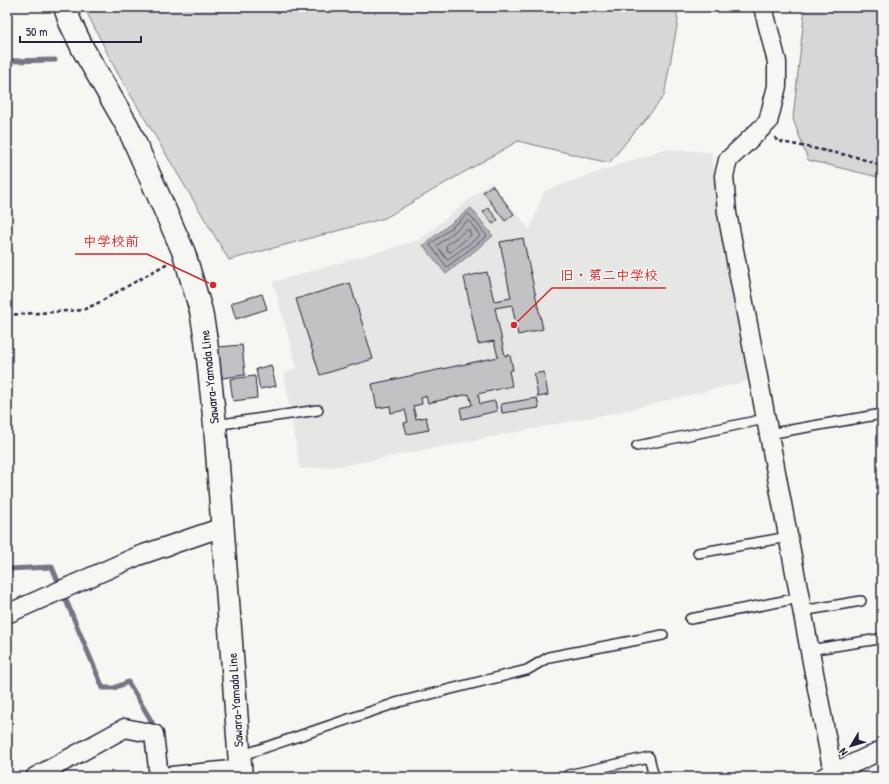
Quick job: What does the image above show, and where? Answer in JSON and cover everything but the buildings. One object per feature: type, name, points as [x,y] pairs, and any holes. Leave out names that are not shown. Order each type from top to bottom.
[{"type":"main road","name":"Sawara-Yamada Line","points":[[65,7],[70,22],[83,49],[128,127],[184,254],[201,311],[206,340],[215,425],[241,767]]},
{"type":"street","points":[[763,7],[777,62],[777,86],[768,122],[728,160],[724,176],[730,237],[809,650],[829,775],[882,750]]},
{"type":"street","points":[[7,614],[138,556],[223,527]]},
{"type":"street","points":[[36,777],[126,728],[154,734],[160,777],[241,767]]},
{"type":"lane","points":[[215,425],[318,410]]},
{"type":"lane","points":[[637,446],[767,427],[882,414]]},
{"type":"lane","points":[[698,553],[788,537]]},
{"type":"lane","points":[[690,618],[800,605],[861,601]]},
{"type":"lane","points":[[241,767],[399,702],[527,670],[549,657],[663,635]]},
{"type":"lane","points":[[809,650],[879,639]]},
{"type":"lane","points":[[568,775],[586,774],[649,757],[654,777]]},
{"type":"path","points":[[768,122],[777,141],[856,157],[882,166]]},
{"type":"path","points":[[7,314],[83,310],[184,254]]},
{"type":"shaded area","points":[[84,7],[676,7],[678,21],[664,96],[609,163],[518,141],[385,218],[229,260],[117,72]]},
{"type":"shaded area","points":[[805,7],[882,7],[882,178],[808,160],[793,119]]},
{"type":"shaded area","points":[[664,149],[711,152],[752,380],[619,412],[342,466],[300,469],[284,373],[297,368],[273,282],[419,240],[491,182],[530,230],[544,191]]},
{"type":"water","points":[[471,208],[493,236],[446,274],[423,245]]},
{"type":"waterway","points":[[7,61],[55,60]]},
{"type":"waterway","points":[[7,569],[52,567],[103,688],[114,688],[128,682],[152,722]]},
{"type":"place","name":"中学校前","points":[[213,285]]},
{"type":"place","name":"旧・第二中学校","points":[[514,325]]}]
